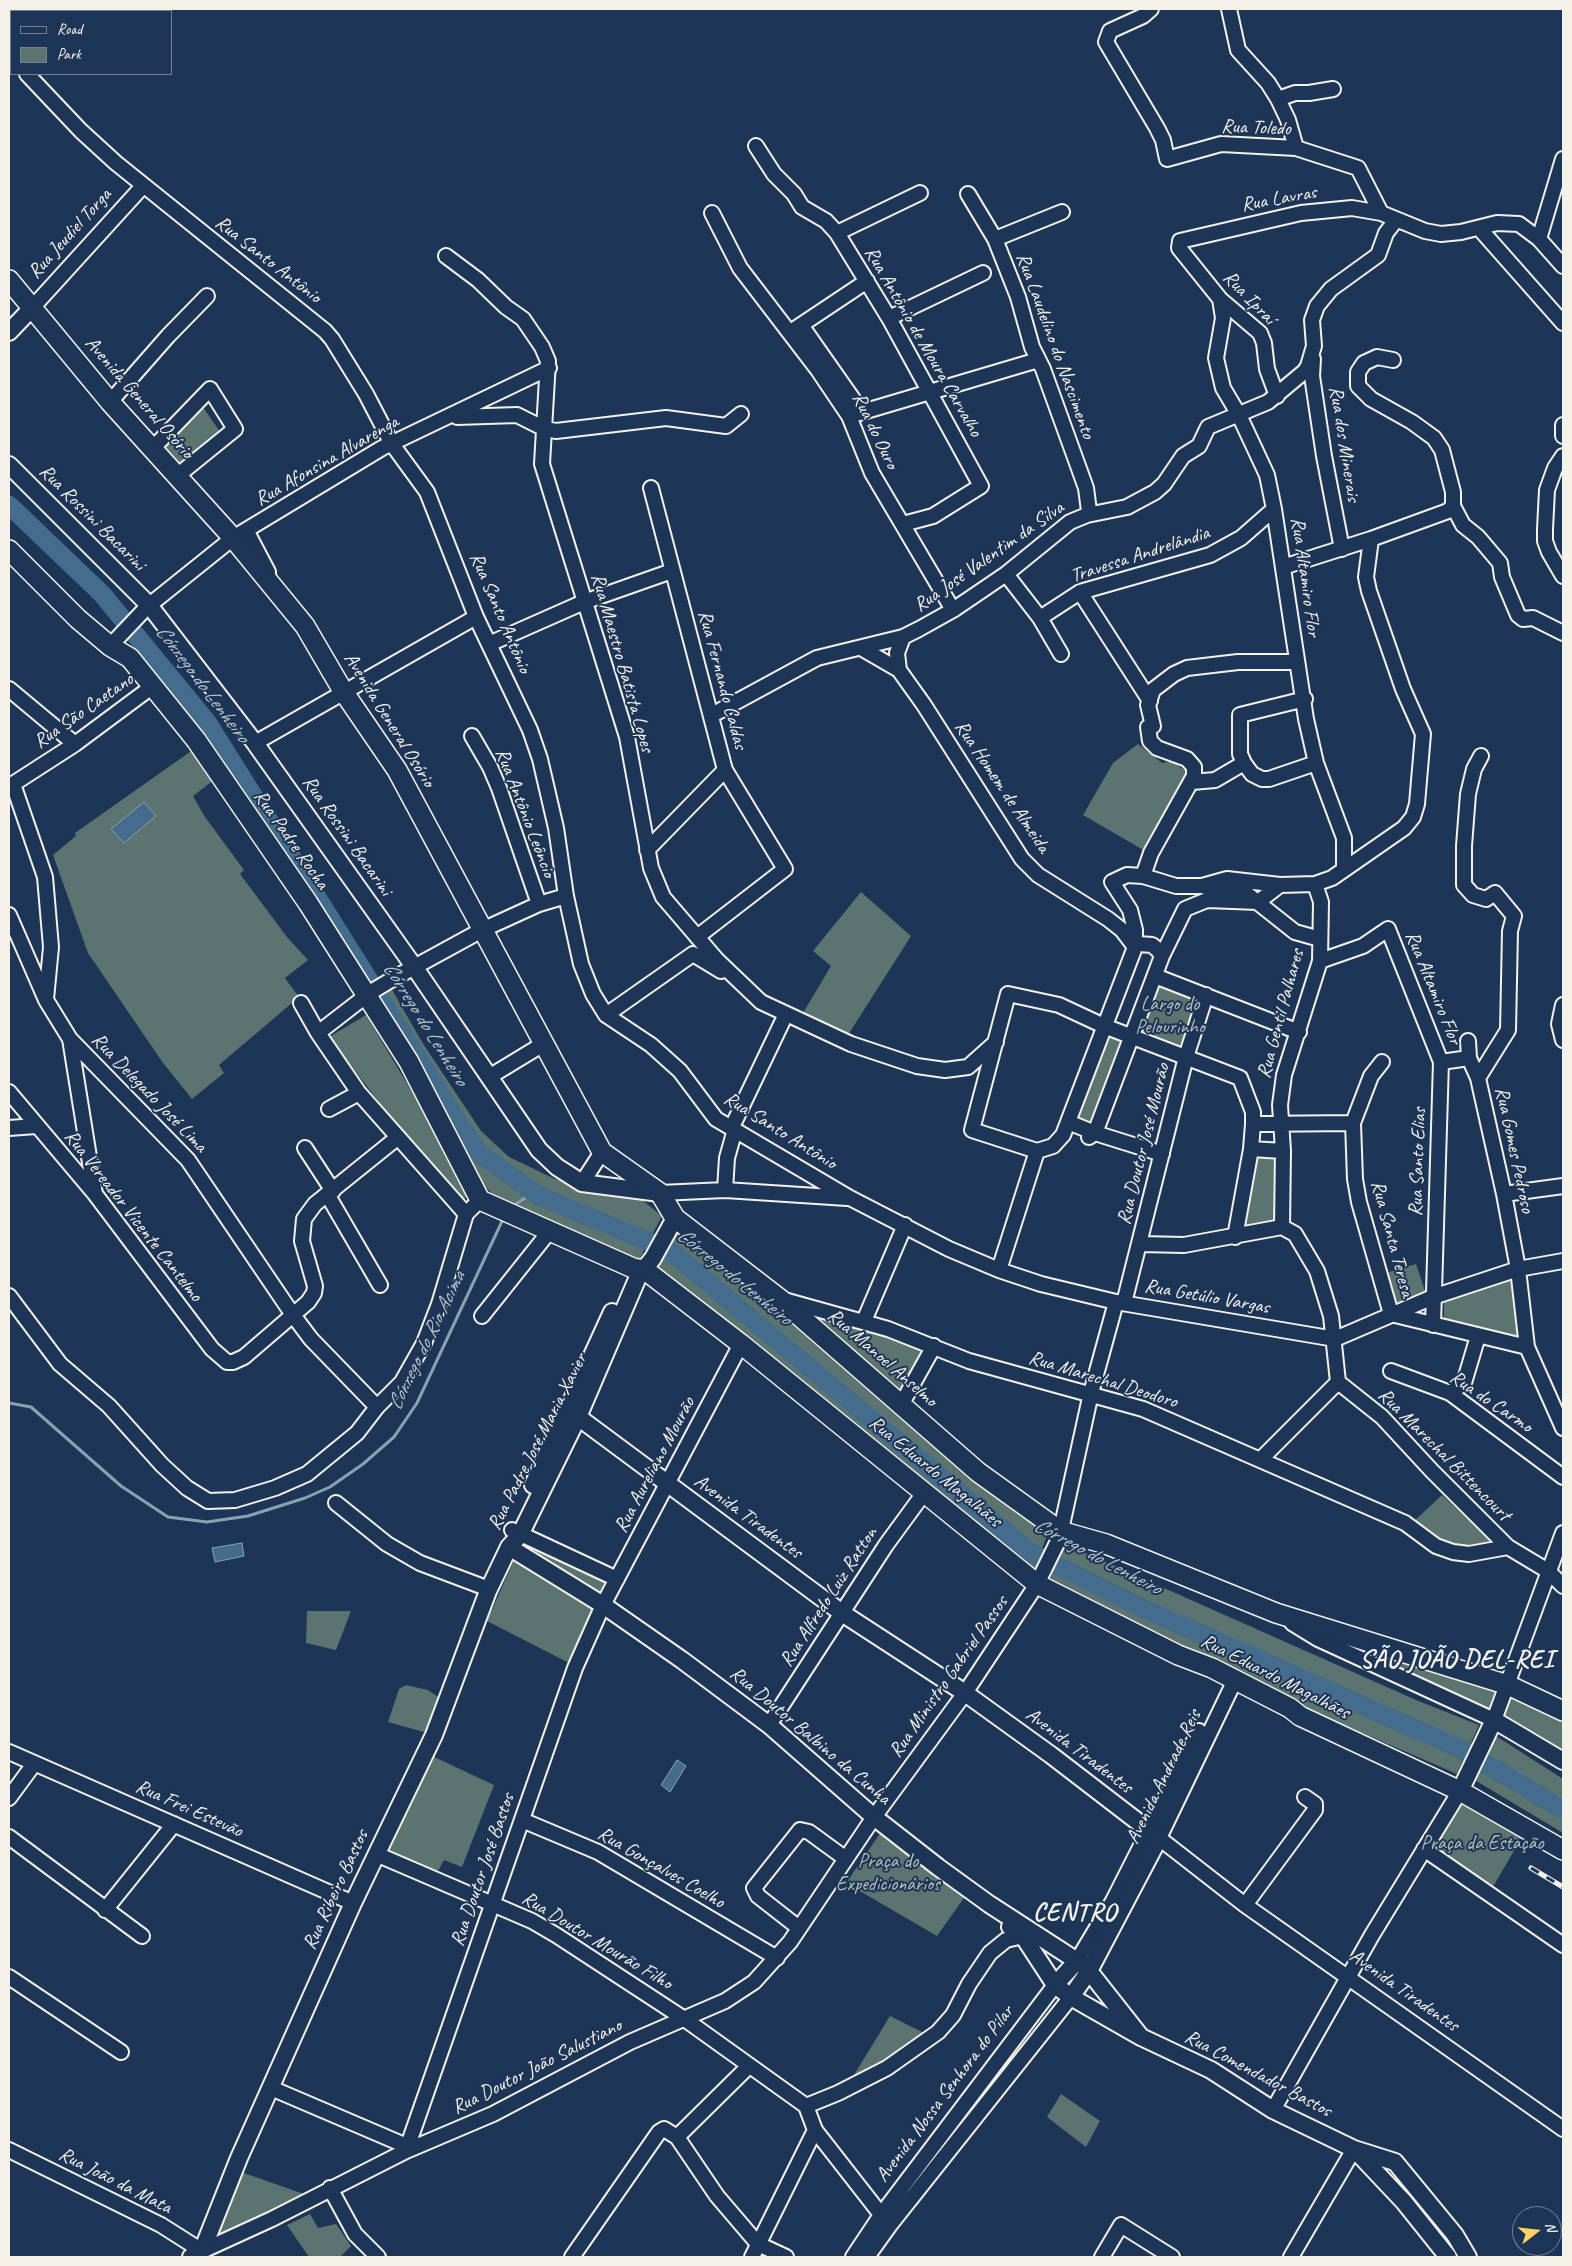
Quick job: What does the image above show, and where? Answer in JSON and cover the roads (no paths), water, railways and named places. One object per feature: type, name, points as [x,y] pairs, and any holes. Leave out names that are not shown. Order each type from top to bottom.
[{"type":"highway","name":"Avenida General Osório","points":[[9,280],[110,402],[177,476],[240,534],[305,626],[343,691],[397,770],[602,1152],[660,1193],[675,1218]]},
{"type":"highway","name":"Rua Padre Rocha","points":[[9,550],[78,619],[116,640],[196,740],[369,994],[409,1062],[487,1204]]},
{"type":"highway","name":"Rua Eduardo Magalhães","points":[[487,1204],[550,1232],[644,1266],[924,1493],[1040,1579],[1290,1708],[1300,1716],[1464,1783],[1563,1850]]},
{"type":"highway","name":"Rua Manoel Anselmo","points":[[675,1218],[780,1299],[978,1472],[1059,1535],[1106,1544],[1276,1613],[1508,1685],[1563,1711]]},
{"type":"main road","name":"Rua Jeudiel Torga","points":[[9,332],[32,308]]},
{"type":"main road","name":"Rua Rossini Bacarini","points":[[9,465],[148,606],[255,743],[415,968],[539,1150],[557,1167],[582,1183],[660,1193]]},
{"type":"main road","name":"Rua Padre José Maria Xavier","points":[[514,1537],[644,1266],[662,1242],[675,1218]]},
{"type":"main road","name":"Avenida Tiradentes","points":[[572,1414],[842,1613],[965,1693],[1052,1755],[1154,1835]]},
{"type":"main road","name":"Rua Ribeiro Bastos","points":[[196,2254],[353,1903],[434,1735],[489,1589],[514,1537]]},
{"type":"main road","name":"Rua Doutor Balbino da Cunha","points":[[514,1537],[769,1725],[874,1817],[989,1904]]},
{"type":"main road","points":[[1464,1783],[1492,1724],[1563,1761]]},
{"type":"main road","name":"Avenida Andrade Reis","points":[[1089,1971],[1154,1835]]},
{"type":"main road","name":"Rua Comendador Bastos","points":[[989,1904],[1006,1924],[1023,1936],[1055,1985],[1071,1997],[1141,2037],[1211,2070],[1273,2110],[1354,2149]]},
{"type":"main road","name":"Rua Comendador Bastos","points":[[989,1904],[1016,1920],[1089,1971],[1141,2037]]},
{"type":"main road","points":[[1023,1936],[1047,1942]]},
{"type":"main road","name":"Avenida Nossa Senhora do Pilar","points":[[1055,1985],[1077,1961]]},
{"type":"main road","name":"Avenida Nossa Senhora do Pilar","points":[[1071,1997],[1089,1971]]},
{"type":"main road","points":[[1354,2149],[1404,2202],[1448,2257]]},
{"type":"main road","points":[[1354,2149],[1395,2162],[1455,2235],[1468,2257]]},
{"type":"street","name":"Rua Toledo","points":[[1151,9],[1143,16],[1110,31],[1106,39],[1109,49],[1160,134],[1167,159],[1221,144],[1296,148],[1358,168],[1381,213]]},
{"type":"street","points":[[1228,9],[1239,53],[1268,83],[1278,99],[1288,120],[1296,148]]},
{"type":"street","name":"Rua Santo Antônio","points":[[28,75],[81,131],[143,186],[325,331],[366,394],[392,444],[427,492],[476,617],[530,730],[540,759],[556,828],[566,896],[586,979],[606,1015],[651,1045],[680,1071],[698,1093],[710,1114],[850,1198]]},
{"type":"street","points":[[1278,99],[1295,93],[1309,94],[1333,89]]},
{"type":"street","name":"Rua Antônio de Moura Carvalho","points":[[756,146],[769,167],[794,194],[802,207],[826,221],[837,234],[889,318],[981,486],[933,516],[903,524]]},
{"type":"street","points":[[1539,239],[1563,159]]},
{"type":"street","name":"Rua Jeudiel Torga","points":[[32,308],[143,186]]},
{"type":"street","points":[[837,234],[920,193]]},
{"type":"street","name":"Rua Laudelino do Nascimento","points":[[968,194],[995,239],[1018,297],[1038,360],[1086,488],[1089,511],[1087,515]]},
{"type":"street","name":"Rua Lavras","points":[[1186,239],[1315,210],[1352,208],[1381,213],[1425,231],[1441,234],[1497,223],[1514,223],[1523,226],[1539,239],[1563,266]]},
{"type":"street","points":[[995,239],[1062,212]]},
{"type":"street","name":"Rua do Ouro","points":[[712,213],[740,268],[796,329],[855,414],[872,473],[953,610]]},
{"type":"street","name":"Rua José Valentim da Silva","points":[[712,715],[817,658],[903,637],[953,610],[1006,574],[1062,527],[1087,515],[1122,509],[1145,498],[1164,484],[1183,456],[1199,446],[1208,427],[1239,415],[1277,396],[1308,366],[1314,346],[1312,320],[1317,306],[1331,289],[1378,255],[1389,227],[1396,220]]},
{"type":"street","points":[[1479,228],[1563,323]]},
{"type":"street","name":"Rua Ipraí","points":[[1186,239],[1180,241],[1179,248],[1220,299],[1260,333],[1264,343],[1267,369],[1277,396]]},
{"type":"street","points":[[446,256],[478,280],[506,307],[523,320],[542,347],[549,368],[451,417]]},
{"type":"street","points":[[889,318],[983,273]]},
{"type":"street","points":[[796,329],[867,281]]},
{"type":"street","points":[[110,402],[168,336],[207,296]]},
{"type":"street","name":"Rua Altamiro Flor","points":[[1220,299],[1223,318],[1216,358],[1224,388],[1267,475],[1274,509],[1297,662],[1316,762],[1344,838],[1344,868]]},
{"type":"street","name":"Rua dos Minerais","points":[[1314,346],[1312,376],[1342,549]]},
{"type":"street","points":[[1393,360],[1381,356],[1367,360],[1358,372],[1358,386],[1371,399],[1412,422],[1434,438],[1442,450],[1452,487],[1453,506],[1463,525],[1478,537],[1500,563],[1505,586],[1518,615],[1523,619],[1533,618],[1563,633]]},
{"type":"street","points":[[855,414],[1038,360]]},
{"type":"street","name":"Rua Maestro Batista Lopes","points":[[549,368],[542,464],[627,737],[647,850],[653,876],[663,897],[736,980],[762,1002],[851,1044],[917,1066],[937,1070],[968,1067],[996,1042]]},
{"type":"street","points":[[153,448],[210,389],[235,429],[177,476]]},
{"type":"street","points":[[545,429],[562,431],[666,418],[726,426],[741,414]]},
{"type":"street","name":"Rua Afonsina Alvarenga","points":[[116,640],[148,606],[240,534],[382,448],[451,417],[517,415],[545,429]]},
{"type":"street","points":[[1563,425],[1563,436]]},
{"type":"street","points":[[1563,456],[1550,480],[1545,542],[1563,576]]},
{"type":"street","name":"Rua Fernando Caldas","points":[[650,488],[712,715],[725,770],[785,869],[697,936]]},
{"type":"street","points":[[1283,567],[1371,539],[1448,511],[1453,506]]},
{"type":"street","name":"Travessa Andrelândia","points":[[1040,618],[1080,592],[1210,555],[1241,538],[1274,509]]},
{"type":"street","points":[[1235,1237],[1252,1149],[1253,1124],[1253,1112],[1240,1078],[1104,1026],[1059,1005],[1008,994],[972,1130],[1037,1151],[1058,1142],[1068,1122],[1104,1026],[1135,947],[1135,930],[1130,910],[1122,895],[1111,885],[1120,877],[1127,875],[1143,876],[1186,888],[1202,886],[1224,879],[1280,885],[1315,884],[1340,874],[1344,868],[1397,833],[1413,817],[1417,804],[1423,734],[1404,689],[1369,591],[1366,577],[1371,539]]},
{"type":"street","points":[[489,644],[584,602],[672,571]]},
{"type":"street","points":[[1006,574],[1040,618],[1061,654]]},
{"type":"street","points":[[1080,592],[1150,701]]},
{"type":"street","points":[[255,743],[343,691],[476,617]]},
{"type":"street","points":[[900,670],[897,653],[903,637]]},
{"type":"street","points":[[861,648],[900,670]]},
{"type":"street","points":[[1143,876],[1151,853],[1192,782],[1195,773],[1191,763],[1183,757],[1157,748],[1150,740],[1148,727],[1154,726],[1148,706],[1154,690],[1174,674],[1186,668],[1238,662],[1297,662]]},
{"type":"street","name":"Rua Homem de Almeida","points":[[900,670],[1022,859],[1038,876],[1108,919],[1122,930],[1135,947]]},
{"type":"street","name":"Rua São Caetano","points":[[46,1000],[51,947],[45,877],[13,784],[75,744],[153,686]]},
{"type":"street","points":[[9,689],[75,744]]},
{"type":"street","points":[[1305,699],[1240,715],[1239,745],[1244,763],[1252,774],[1262,779],[1269,779],[1316,762]]},
{"type":"street","name":"Rua Antônio Leôncio","points":[[472,736],[490,767],[499,788],[539,904]]},
{"type":"street","points":[[1478,1078],[1508,1030],[1510,931],[1514,916],[1495,893],[1486,899],[1473,895],[1464,885],[1464,846],[1470,785],[1474,768],[1480,756]]},
{"type":"street","points":[[1192,782],[1215,780],[1244,763]]},
{"type":"street","points":[[647,850],[725,770]]},
{"type":"street","name":"Rua Gentil Palhares","points":[[1282,1227],[1283,1151],[1280,1105],[1284,1075],[1320,961],[1322,902],[1315,884]]},
{"type":"street","points":[[1092,1135],[1179,917],[1189,906],[1207,900],[1258,902],[1280,885]]},
{"type":"street","points":[[1202,886],[1243,893],[1258,902],[1294,932],[1320,939]]},
{"type":"street","points":[[318,1032],[369,994],[396,977],[482,930],[539,904],[566,896]]},
{"type":"street","name":"Rua Delegado José Lima","points":[[9,915],[46,1000],[70,1039],[188,1160],[312,1339],[377,1407]]},
{"type":"street","name":"Rua Altamiro Flor","points":[[1320,961],[1364,946],[1388,929],[1441,1062]]},
{"type":"street","points":[[1135,947],[1139,944],[1152,945],[1162,956]]},
{"type":"street","points":[[606,1015],[693,954],[736,980]]},
{"type":"street","points":[[1155,976],[1299,1032]]},
{"type":"street","name":"Rua Doutor José Mourão","points":[[1091,1393],[1141,1244],[1186,1057],[1206,995]]},
{"type":"street","points":[[301,1003],[318,1032],[359,1092],[397,1138],[466,1214]]},
{"type":"street","points":[[1563,1005],[1559,1024],[1563,1040]]},
{"type":"street","points":[[725,1190],[727,1158],[734,1133],[732,1127],[786,1014]]},
{"type":"street","points":[[70,1039],[95,1194]]},
{"type":"street","name":"Rua Gomes Pedroso","points":[[1468,1041],[1469,1058],[1478,1078],[1504,1194],[1518,1269],[1526,1347],[1563,1428]]},
{"type":"street","points":[[489,1077],[545,1043]]},
{"type":"street","points":[[1441,1062],[1469,1058]]},
{"type":"street","name":"Rua Santa Teresa","points":[[1382,1062],[1371,1076],[1353,1123],[1355,1179],[1359,1202],[1391,1314]]},
{"type":"street","name":"Rua Santo Elias","points":[[1433,1325],[1441,1062]]},
{"type":"street","name":"Rua Vereador Vicente Cantelmo","points":[[9,1092],[95,1194],[212,1349],[227,1362],[233,1362],[244,1357],[293,1314]]},
{"type":"street","points":[[329,1109],[359,1092]]},
{"type":"street","points":[[1068,1122],[1092,1135],[1162,1154]]},
{"type":"street","points":[[1253,1124],[1282,1126],[1353,1123]]},
{"type":"street","points":[[9,1128],[36,1126]]},
{"type":"street","points":[[293,1314],[308,1302],[315,1286],[302,1240],[302,1226],[309,1210],[397,1138]]},
{"type":"street","points":[[305,1148],[380,1285]]},
{"type":"street","points":[[1252,1149],[1283,1151]]},
{"type":"street","points":[[999,1270],[1037,1151]]},
{"type":"street","points":[[582,1183],[602,1152]]},
{"type":"street","points":[[1504,1194],[1563,1186]]},
{"type":"street","points":[[660,1193],[725,1190],[850,1198]]},
{"type":"street","points":[[675,1218],[680,1201],[691,1193]]},
{"type":"street","name":"Rua Getúlio Vargas","points":[[850,1198],[905,1225],[949,1250],[1041,1284],[1120,1302],[1335,1339]]},
{"type":"street","points":[[9,1296],[60,1364],[110,1406],[162,1465],[187,1488],[208,1502],[235,1500],[275,1488],[307,1474],[358,1433],[377,1407],[402,1382],[424,1343],[439,1304],[466,1214],[487,1204]]},
{"type":"street","points":[[864,1321],[905,1225]]},
{"type":"street","points":[[1141,1244],[1184,1245],[1282,1227],[1295,1234],[1317,1271],[1331,1316],[1335,1339],[1338,1382],[1260,1460]]},
{"type":"street","points":[[482,1316],[550,1232]]},
{"type":"street","points":[[1335,1339],[1433,1297],[1518,1269],[1563,1261]]},
{"type":"street","name":"Rua Marechal Deodoro","points":[[780,1299],[864,1321],[934,1346],[969,1361],[1091,1393],[1143,1410],[1405,1523],[1436,1546],[1453,1552],[1469,1554],[1508,1547]]},
{"type":"street","points":[[1391,1314],[1526,1347]]},
{"type":"street","points":[[1450,1393],[1464,1382],[1478,1336]]},
{"type":"street","name":"Rua Aureliano Mourão","points":[[603,1604],[742,1344]]},
{"type":"street","points":[[900,1405],[934,1346]]},
{"type":"street","name":"Rua do Carmo","points":[[1390,1371],[1450,1393],[1563,1477]]},
{"type":"street","name":"Rua Marechal Bittencourt","points":[[1338,1382],[1382,1417],[1432,1471],[1508,1547],[1548,1571],[1563,1586]]},
{"type":"street","name":"Rua Ministro Gabriel Passos","points":[[799,1928],[874,1817],[965,1693],[1040,1579],[1059,1535],[1091,1393]]},
{"type":"street","name":"Rua Alfredo Luiz Ratton","points":[[769,1725],[886,1545],[924,1493]]},
{"type":"street","points":[[336,1503],[382,1540],[420,1563],[489,1589]]},
{"type":"street","points":[[1276,1613],[1318,1639],[1492,1724],[1563,1533]]},
{"type":"street","points":[[514,1537],[618,1579]]},
{"type":"street","name":"Rua Doutor José Bastos","points":[[408,2149],[574,1668],[603,1604]]},
{"type":"street","name":"Avenida Andrade Reis","points":[[1077,1961],[1154,1835],[1231,1679]]},
{"type":"street","name":"Rua Frei Estevão","points":[[9,1752],[353,1903]]},
{"type":"street","points":[[9,1798],[34,1764]]},
{"type":"street","points":[[1273,2110],[1348,1978],[1464,1783]]},
{"type":"street","points":[[1245,1905],[1315,1810],[1315,1804],[1305,1797]]},
{"type":"street","name":"Rua Gonçalves Coelho","points":[[522,1820],[598,1852],[777,1958]]},
{"type":"street","points":[[105,1910],[174,1824]]},
{"type":"street","points":[[799,1928],[758,1896],[754,1888],[800,1830],[809,1832],[846,1859]]},
{"type":"street","name":"Avenida Tiradentes","points":[[1154,1835],[1245,1905],[1563,2129]]},
{"type":"street","points":[[9,1837],[142,1936]]},
{"type":"street","points":[[1424,1849],[1563,1945]]},
{"type":"street","name":"Rua Doutor Mourão Filho","points":[[376,1854],[532,1921],[686,2020],[806,2106]]},
{"type":"street","name":"Rua Doutor João Salustiano","points":[[196,2254],[272,2219],[408,2149],[493,2114],[630,2042],[686,2020],[725,2001],[754,1982],[777,1958],[799,1928]]},
{"type":"street","points":[[885,2220],[815,2130],[806,2106],[838,2093],[887,2068],[938,2032],[953,2015],[969,1984],[990,1953],[1006,1940],[1023,1936]]},
{"type":"street","points":[[9,1978],[121,2052]]},
{"type":"street","name":"Avenida Nossa Senhora do Pilar","points":[[868,2257],[885,2220],[1055,1985]]},
{"type":"street","name":"Avenida Nossa Senhora do Pilar","points":[[853,2257],[1071,1997]]},
{"type":"street","points":[[678,2137],[749,2066]]},
{"type":"street","points":[[271,2088],[408,2149]]},
{"type":"street","points":[[572,2257],[659,2132],[668,2130],[678,2137],[717,2196],[758,2244],[786,2257]]},
{"type":"street","points":[[752,2257],[815,2130]]},
{"type":"street","points":[[1290,2257],[1354,2149]]},
{"type":"street","name":"Rua João da Mata","points":[[9,2150],[161,2225],[196,2254]]},
{"type":"street","points":[[330,2188],[355,2234],[378,2257]]},
{"type":"street","points":[[1102,2257],[1121,2225],[1172,2257]]},
{"type":"water","points":[[144,802],[156,816],[124,843],[111,829]]},
{"type":"water","points":[[242,1543],[244,1556],[215,1562],[212,1548]]},
{"type":"water","points":[[677,1760],[686,1766],[670,1792],[661,1785]]},
{"type":"waterway","name":"Córrego do Lenheiro","points":[[9,505],[102,594],[207,722],[459,1124],[480,1154],[539,1196],[669,1250],[1030,1552],[1140,1607],[1463,1750],[1563,1810]]},
{"type":"waterway","name":"Córrego do Rio Acima","points":[[510,1208],[525,1198],[539,1196]]},
{"type":"waterway","name":"Córrego do Rio Acima","points":[[9,1403],[31,1407],[121,1486],[168,1517],[207,1522],[248,1516],[305,1498],[330,1487],[363,1464],[394,1437],[417,1403],[504,1217]]},
{"type":"railway","points":[[1531,1868],[1563,1887]]},
{"type":"district","name":"SÃO JOÃO DEL-REI","points":[[1457,1660]]},
{"type":"district","name":"CENTRO","points":[[1075,1913]]},
{"type":"park label","name":"Largo do Pelourinho","points":[[1170,1016]]},
{"type":"park label","name":"Praça da Estação","points":[[1482,1844]]},
{"type":"park label","name":"Praça do Expedicionários","points":[[888,1874]]}]
